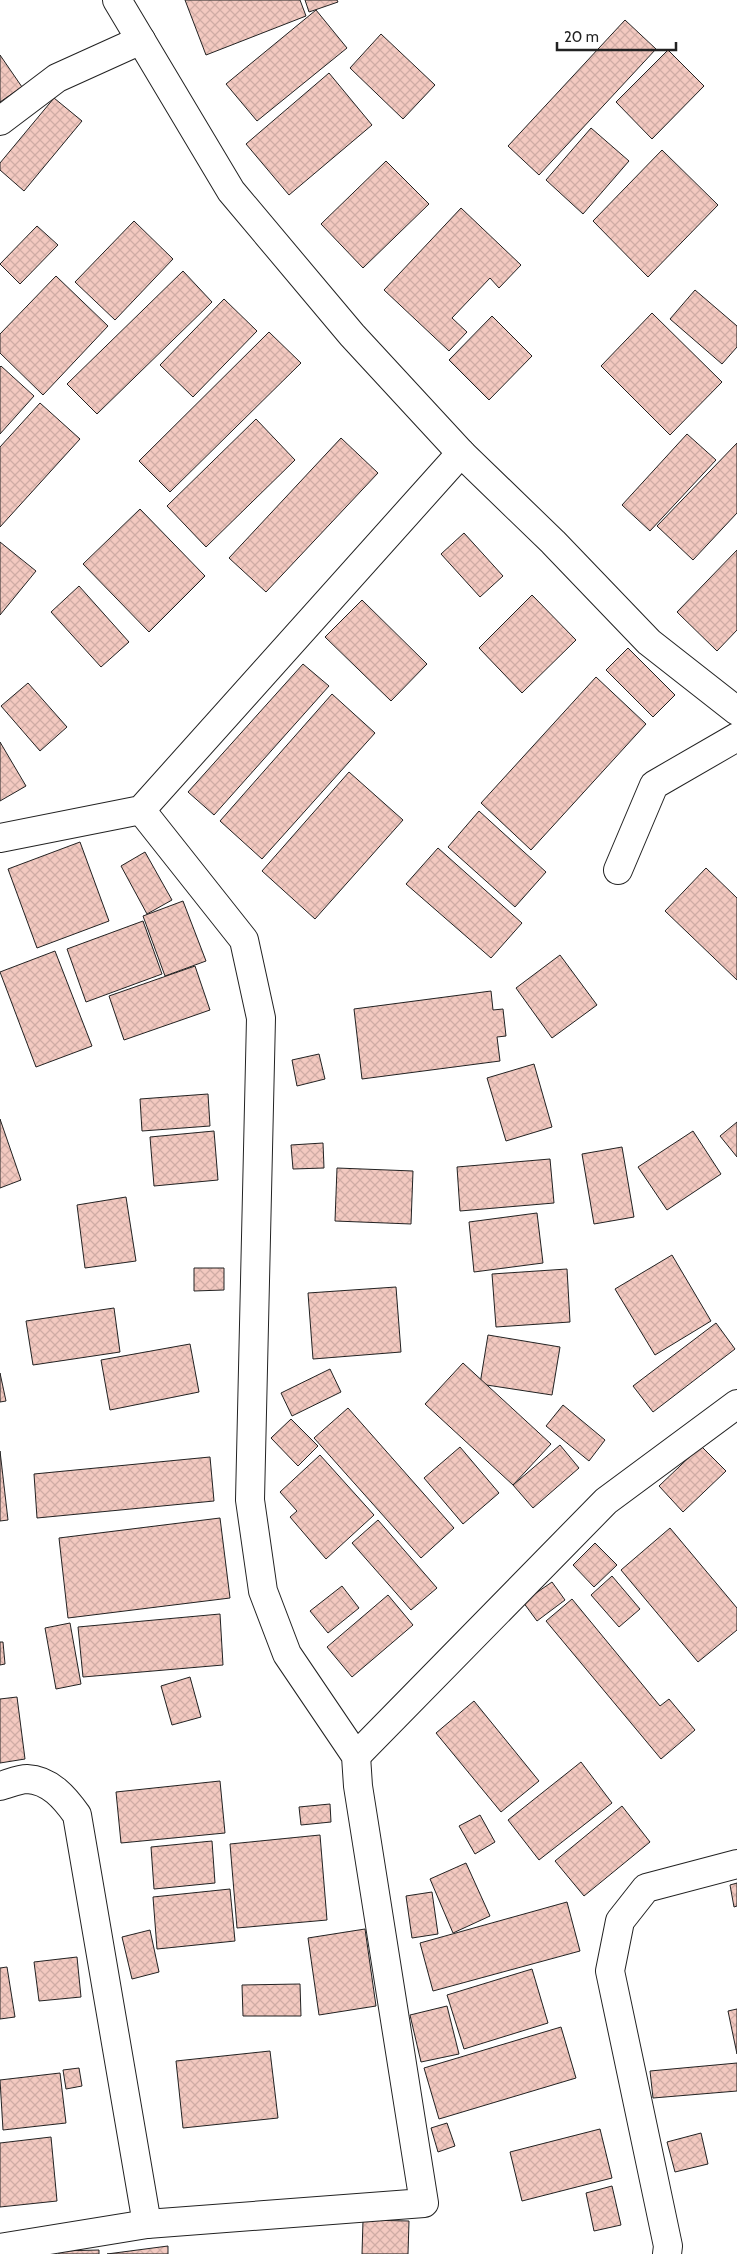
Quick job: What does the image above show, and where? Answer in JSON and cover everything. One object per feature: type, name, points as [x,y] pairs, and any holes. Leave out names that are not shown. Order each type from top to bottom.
[{"type":"street","points":[[117,0],[231,191],[352,336],[461,453],[553,542],[649,642],[737,711]]},
{"type":"street","points":[[0,121],[58,78],[141,40]]},
{"type":"street","points":[[0,838],[140,810],[461,453]]},
{"type":"street","points":[[618,870],[654,785],[737,737]]},
{"type":"street","points":[[0,2248],[27,2249],[147,2224],[424,2203],[358,1786],[356,1756],[287,1654],[263,1591],[250,1500],[261,1018],[244,940],[140,810]]},
{"type":"street","points":[[356,1756],[606,1501],[737,1404]]},
{"type":"street","points":[[0,1786],[27,1779],[50,1786],[64,1796],[76,1815],[147,2224]]},
{"type":"street","points":[[667,2254],[668,2246],[610,1971],[620,1921],[646,1888],[737,1864]]},
{"type":"building","points":[[185,0],[300,0],[306,16],[206,55]]},
{"type":"building","points":[[305,0],[337,0],[338,2],[309,12]]},
{"type":"building","points":[[316,10],[347,48],[257,121],[226,84]]},
{"type":"building","points":[[625,20],[656,49],[539,175],[508,146]]},
{"type":"building","points":[[381,34],[435,85],[403,119],[350,68]]},
{"type":"building","points":[[668,50],[704,86],[652,139],[616,102]]},
{"type":"building","points":[[0,55],[22,87],[0,102]]},
{"type":"building","points":[[329,73],[372,125],[289,195],[246,144]]},
{"type":"building","points":[[54,98],[82,121],[24,191],[0,170],[0,163]]},
{"type":"building","points":[[591,128],[629,161],[583,214],[546,180]]},
{"type":"building","points":[[662,150],[718,205],[648,277],[593,221]]},
{"type":"building","points":[[386,161],[429,204],[363,268],[321,224]]},
{"type":"building","points":[[461,208],[521,265],[499,288],[490,278],[452,318],[467,332],[449,351],[384,290]]},
{"type":"building","points":[[134,221],[173,259],[115,320],[75,282]]},
{"type":"building","points":[[37,226],[58,245],[20,284],[0,264]]},
{"type":"building","points":[[183,271],[212,302],[97,414],[67,384]]},
{"type":"building","points":[[56,276],[108,326],[43,395],[0,353],[0,334]]},
{"type":"building","points":[[695,290],[737,326],[737,347],[722,364],[670,319]]},
{"type":"building","points":[[224,299],[257,331],[193,397],[160,365]]},
{"type":"building","points":[[652,313],[722,382],[670,435],[601,366]]},
{"type":"building","points":[[492,316],[532,356],[489,400],[449,360]]},
{"type":"building","points":[[269,332],[301,363],[170,492],[139,461]]},
{"type":"building","points":[[0,367],[34,396],[0,434]]},
{"type":"building","points":[[40,403],[80,439],[0,527],[0,447]]},
{"type":"building","points":[[256,419],[295,460],[206,547],[167,506]]},
{"type":"building","points":[[687,434],[716,460],[650,531],[622,505]]},
{"type":"building","points":[[341,438],[378,473],[266,592],[229,558]]},
{"type":"building","points":[[737,443],[737,513],[693,560],[657,526]]},
{"type":"building","points":[[140,509],[205,576],[149,632],[83,564]]},
{"type":"building","points":[[464,533],[503,576],[480,597],[441,554]]},
{"type":"building","points":[[0,542],[36,571],[0,615]]},
{"type":"building","points":[[737,550],[737,630],[717,651],[677,612]]},
{"type":"building","points":[[79,586],[129,642],[101,667],[51,612]]},
{"type":"building","points":[[532,595],[576,640],[522,693],[479,648]]},
{"type":"building","points":[[362,600],[427,664],[391,701],[325,637]]},
{"type":"building","points":[[628,648],[675,695],[653,717],[606,670]]},
{"type":"building","points":[[303,664],[329,686],[214,815],[188,792]]},
{"type":"building","points":[[596,677],[646,724],[531,850],[481,803]]},
{"type":"building","points":[[28,683],[67,727],[40,751],[1,706]]},
{"type":"building","points":[[332,694],[375,733],[262,859],[220,821]]},
{"type":"building","points":[[0,742],[26,786],[0,801]]},
{"type":"building","points":[[349,772],[403,820],[315,919],[262,871]]},
{"type":"building","points":[[479,811],[546,872],[515,907],[448,847]]},
{"type":"building","points":[[80,842],[109,921],[37,948],[8,869]]},
{"type":"building","points":[[438,848],[522,923],[491,958],[406,884]]},
{"type":"building","points":[[145,852],[172,900],[147,914],[121,866]]},
{"type":"building","points":[[706,868],[737,898],[737,980],[665,911]]},
{"type":"building","points":[[183,901],[206,961],[165,976],[143,916]]},
{"type":"building","points":[[143,921],[162,974],[86,1002],[67,949]]},
{"type":"building","points":[[55,951],[92,1046],[36,1067],[0,972]]},
{"type":"building","points":[[560,955],[597,1005],[552,1038],[516,988]]},
{"type":"building","points":[[195,966],[210,1010],[124,1040],[109,996]]},
{"type":"building","points":[[491,991],[493,1010],[503,1009],[506,1036],[497,1037],[500,1061],[362,1079],[354,1009]]},
{"type":"building","points":[[319,1054],[325,1079],[297,1086],[292,1060]]},
{"type":"building","points":[[534,1064],[552,1127],[506,1141],[487,1078]]},
{"type":"building","points":[[208,1094],[210,1126],[142,1131],[140,1099]]},
{"type":"building","points":[[0,1119],[21,1180],[0,1188]]},
{"type":"building","points":[[737,1122],[737,1157],[720,1136]]},
{"type":"building","points":[[214,1131],[218,1180],[154,1186],[150,1137]]},
{"type":"building","points":[[693,1131],[721,1174],[667,1210],[638,1167]]},
{"type":"building","points":[[323,1143],[324,1168],[293,1169],[291,1145]]},
{"type":"building","points":[[622,1147],[634,1217],[594,1224],[582,1154]]},
{"type":"building","points":[[550,1159],[554,1203],[460,1211],[457,1167]]},
{"type":"building","points":[[337,1168],[413,1171],[411,1224],[335,1221]]},
{"type":"building","points":[[126,1197],[136,1261],[85,1268],[77,1205]]},
{"type":"building","points":[[537,1213],[543,1263],[474,1272],[469,1222]]},
{"type":"building","points":[[672,1255],[711,1321],[655,1355],[615,1289]]},
{"type":"building","points":[[194,1268],[224,1268],[224,1290],[194,1291]]},
{"type":"building","points":[[567,1269],[570,1322],[496,1327],[492,1274]]},
{"type":"building","points":[[396,1287],[401,1352],[313,1359],[308,1293]]},
{"type":"building","points":[[114,1308],[120,1352],[33,1365],[26,1321]]},
{"type":"building","points":[[716,1323],[735,1349],[653,1412],[633,1386]]},
{"type":"building","points":[[488,1335],[560,1347],[552,1395],[480,1384]]},
{"type":"building","points":[[190,1344],[199,1392],[110,1410],[101,1360]]},
{"type":"building","points":[[463,1363],[551,1444],[513,1485],[425,1404]]},
{"type":"building","points":[[330,1369],[341,1392],[292,1416],[281,1393]]},
{"type":"building","points":[[0,1373],[6,1401],[0,1402]]},
{"type":"building","points":[[563,1405],[605,1440],[589,1461],[546,1426]]},
{"type":"building","points":[[348,1408],[454,1528],[421,1558],[314,1438]]},
{"type":"building","points":[[291,1419],[318,1446],[298,1466],[271,1438]]},
{"type":"building","points":[[560,1445],[579,1468],[533,1508],[513,1485]]},
{"type":"building","points":[[701,1446],[726,1471],[683,1512],[659,1486]]},
{"type":"building","points":[[460,1447],[499,1493],[463,1524],[424,1478]]},
{"type":"building","points":[[0,1451],[8,1520],[0,1521]]},
{"type":"building","points":[[320,1455],[374,1515],[326,1559],[290,1517],[297,1511],[280,1492]]},
{"type":"building","points":[[210,1457],[214,1501],[37,1518],[34,1474]]},
{"type":"building","points":[[220,1518],[230,1598],[68,1618],[59,1538]]},
{"type":"building","points":[[378,1520],[437,1588],[411,1610],[352,1543]]},
{"type":"building","points":[[670,1528],[737,1608],[737,1630],[698,1662],[621,1570]]},
{"type":"building","points":[[595,1543],[617,1565],[594,1587],[573,1565]]},
{"type":"building","points":[[612,1576],[640,1609],[619,1627],[591,1595]]},
{"type":"building","points":[[552,1582],[565,1600],[537,1621],[523,1602]]},
{"type":"building","points":[[342,1586],[359,1608],[328,1633],[310,1611]]},
{"type":"building","points":[[388,1595],[413,1625],[352,1677],[327,1647]]},
{"type":"building","points":[[572,1599],[660,1706],[669,1699],[695,1730],[661,1759],[546,1621]]},
{"type":"building","points":[[220,1614],[223,1665],[83,1677],[78,1627]]},
{"type":"building","points":[[70,1623],[81,1684],[56,1689],[45,1628]]},
{"type":"building","points":[[0,1642],[3,1642],[5,1664],[0,1665]]},
{"type":"building","points":[[190,1677],[201,1717],[172,1725],[161,1686]]},
{"type":"building","points":[[17,1697],[25,1759],[0,1763],[0,1699]]},
{"type":"building","points":[[474,1701],[539,1781],[501,1812],[436,1733]]},
{"type":"building","points":[[581,1762],[612,1803],[539,1860],[508,1820]]},
{"type":"building","points":[[220,1781],[225,1833],[121,1843],[116,1792]]},
{"type":"building","points":[[330,1804],[331,1822],[301,1825],[299,1807]]},
{"type":"building","points":[[622,1806],[650,1842],[584,1896],[555,1861]]},
{"type":"building","points":[[480,1815],[495,1842],[475,1854],[459,1826]]},
{"type":"building","points":[[320,1835],[327,1920],[237,1928],[230,1844]]},
{"type":"building","points":[[212,1841],[215,1883],[154,1889],[151,1847]]},
{"type":"building","points":[[466,1863],[490,1916],[453,1933],[430,1879]]},
{"type":"building","points":[[737,1883],[737,1906],[734,1907],[730,1885]]},
{"type":"building","points":[[230,1889],[235,1941],[157,1949],[153,1897]]},
{"type":"building","points":[[432,1892],[438,1934],[412,1938],[406,1896]]},
{"type":"building","points":[[567,1902],[580,1951],[433,1991],[420,1943]]},
{"type":"building","points":[[365,1929],[376,2006],[319,2015],[308,1938]]},
{"type":"building","points":[[150,1930],[159,1972],[132,1979],[122,1937]]},
{"type":"building","points":[[77,1957],[81,1997],[39,2001],[34,1962]]},
{"type":"building","points":[[7,1967],[15,2017],[0,2019],[0,1968]]},
{"type":"building","points":[[532,1969],[548,2023],[464,2049],[447,1995]]},
{"type":"building","points":[[300,1984],[301,2016],[243,2016],[242,1985]]},
{"type":"building","points":[[447,2006],[459,2054],[421,2062],[410,2015]]},
{"type":"building","points":[[737,2009],[737,2054],[728,2011]]},
{"type":"building","points":[[561,2027],[576,2078],[439,2119],[424,2068]]},
{"type":"building","points":[[270,2051],[278,2118],[183,2128],[176,2061]]},
{"type":"building","points":[[737,2063],[737,2091],[653,2098],[650,2071]]},
{"type":"building","points":[[79,2068],[82,2086],[66,2089],[63,2070]]},
{"type":"building","points":[[60,2073],[66,2123],[3,2130],[0,2080]]},
{"type":"building","points":[[447,2123],[455,2146],[438,2152],[431,2128]]},
{"type":"building","points":[[600,2129],[612,2178],[522,2201],[510,2152]]},
{"type":"building","points":[[701,2133],[708,2164],[675,2172],[667,2142]]},
{"type":"building","points":[[51,2137],[57,2201],[0,2207],[0,2143]]},
{"type":"building","points":[[612,2186],[621,2225],[594,2231],[586,2193]]},
{"type":"building","points":[[363,2220],[409,2221],[408,2254],[362,2254]]},
{"type":"building","points":[[168,2246],[168,2254],[107,2254]]},
{"type":"building","points":[[99,2250],[99,2254],[59,2254],[58,2251]]}]
